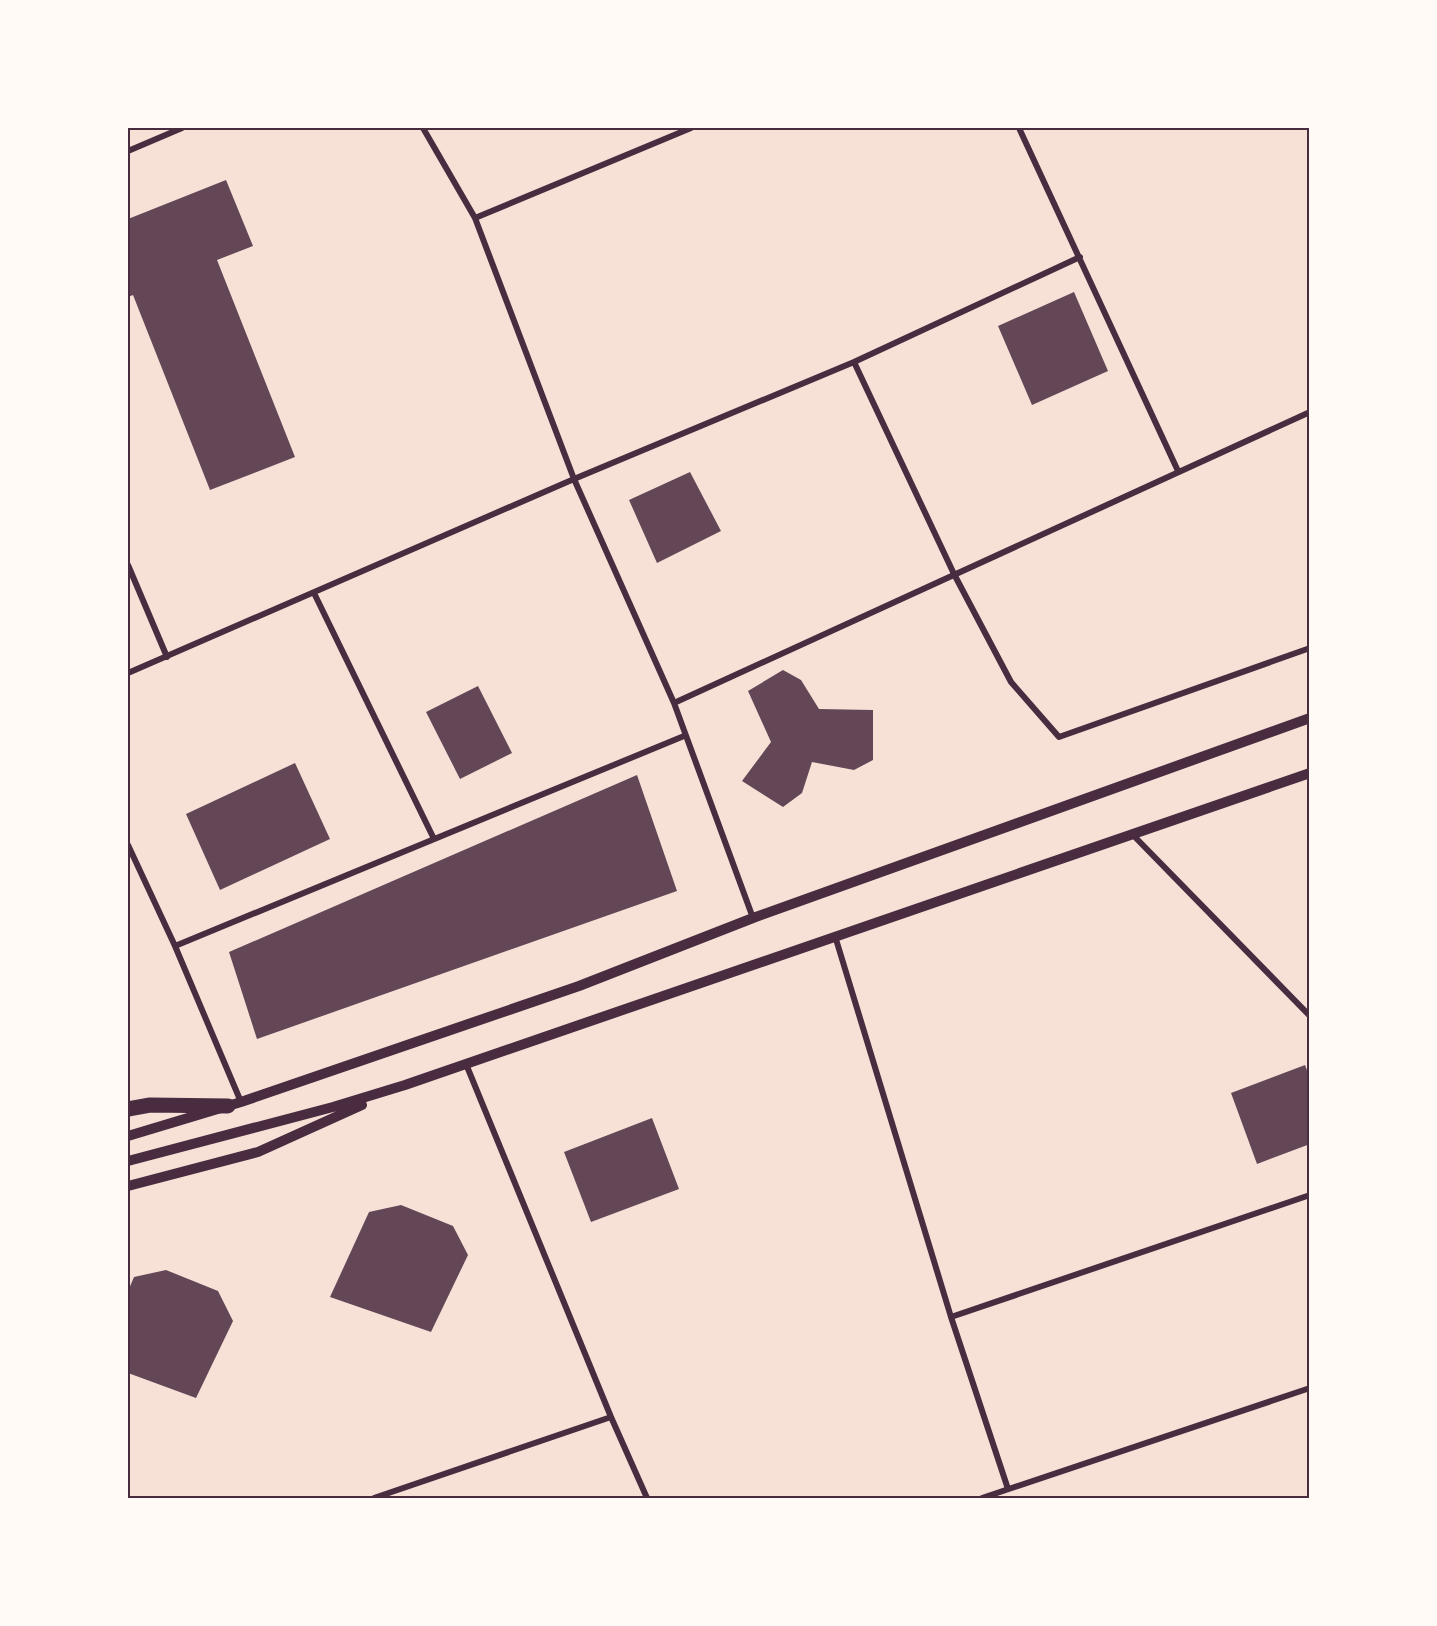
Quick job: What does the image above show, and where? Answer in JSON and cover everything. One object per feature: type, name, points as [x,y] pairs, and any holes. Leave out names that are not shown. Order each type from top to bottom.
[{"type":"main road","points":[[128,1109],[150,1105],[234,1104]]},
{"type":"street","points":[[128,151],[182,128]]},
{"type":"street","points":[[423,128],[475,218],[574,479],[674,703],[684,736],[753,918]]},
{"type":"street","points":[[475,218],[691,128]]},
{"type":"street","points":[[1019,128],[1178,471]]},
{"type":"street","points":[[128,673],[574,479],[854,362],[1080,257]]},
{"type":"street","points":[[854,362],[954,574],[1011,682],[1059,737],[1310,648]]},
{"type":"street","points":[[674,703],[1310,412]]},
{"type":"street","points":[[128,565],[167,657]]},
{"type":"street","points":[[314,592],[435,839]]},
{"type":"street","points":[[128,1136],[234,1104],[579,986],[753,918],[1310,718]]},
{"type":"street","points":[[175,946],[684,736]]},
{"type":"street","points":[[128,1161],[333,1107],[405,1085],[1310,773]]},
{"type":"street","points":[[1132,833],[1310,1016]]},
{"type":"street","points":[[128,845],[175,946],[234,1104]]},
{"type":"street","points":[[835,936],[951,1317],[1008,1489]]},
{"type":"street","points":[[466,1064],[611,1417],[647,1498]]},
{"type":"street","points":[[128,1186],[258,1152],[405,1085]]},
{"type":"street","points":[[951,1317],[1310,1195]]},
{"type":"street","points":[[982,1498],[1310,1388]]},
{"type":"street","points":[[374,1498],[611,1417]]},
{"type":"building","points":[[226,180],[253,246],[217,260],[295,457],[210,490],[133,295],[128,297],[128,219]]},
{"type":"building","points":[[1074,292],[1108,371],[1032,405],[998,326]]},
{"type":"building","points":[[690,472],[721,531],[657,563],[629,500]]},
{"type":"building","points":[[783,670],[801,680],[819,709],[873,710],[873,760],[854,770],[812,762],[802,793],[783,807],[742,781],[771,742],[748,691]]},
{"type":"building","points":[[478,686],[512,753],[460,779],[426,712]]},
{"type":"building","points":[[295,763],[330,839],[220,890],[186,814]]},
{"type":"building","points":[[637,775],[677,891],[257,1039],[229,952]]},
{"type":"building","points":[[1305,1065],[1310,1078],[1310,1144],[1257,1164],[1231,1093]]},
{"type":"building","points":[[652,1118],[679,1189],[591,1222],[564,1152]]},
{"type":"building","points":[[401,1205],[453,1226],[468,1255],[431,1332],[330,1297],[369,1212]]},
{"type":"building","points":[[166,1270],[218,1291],[233,1321],[196,1398],[128,1373],[128,1291],[134,1277]]}]
